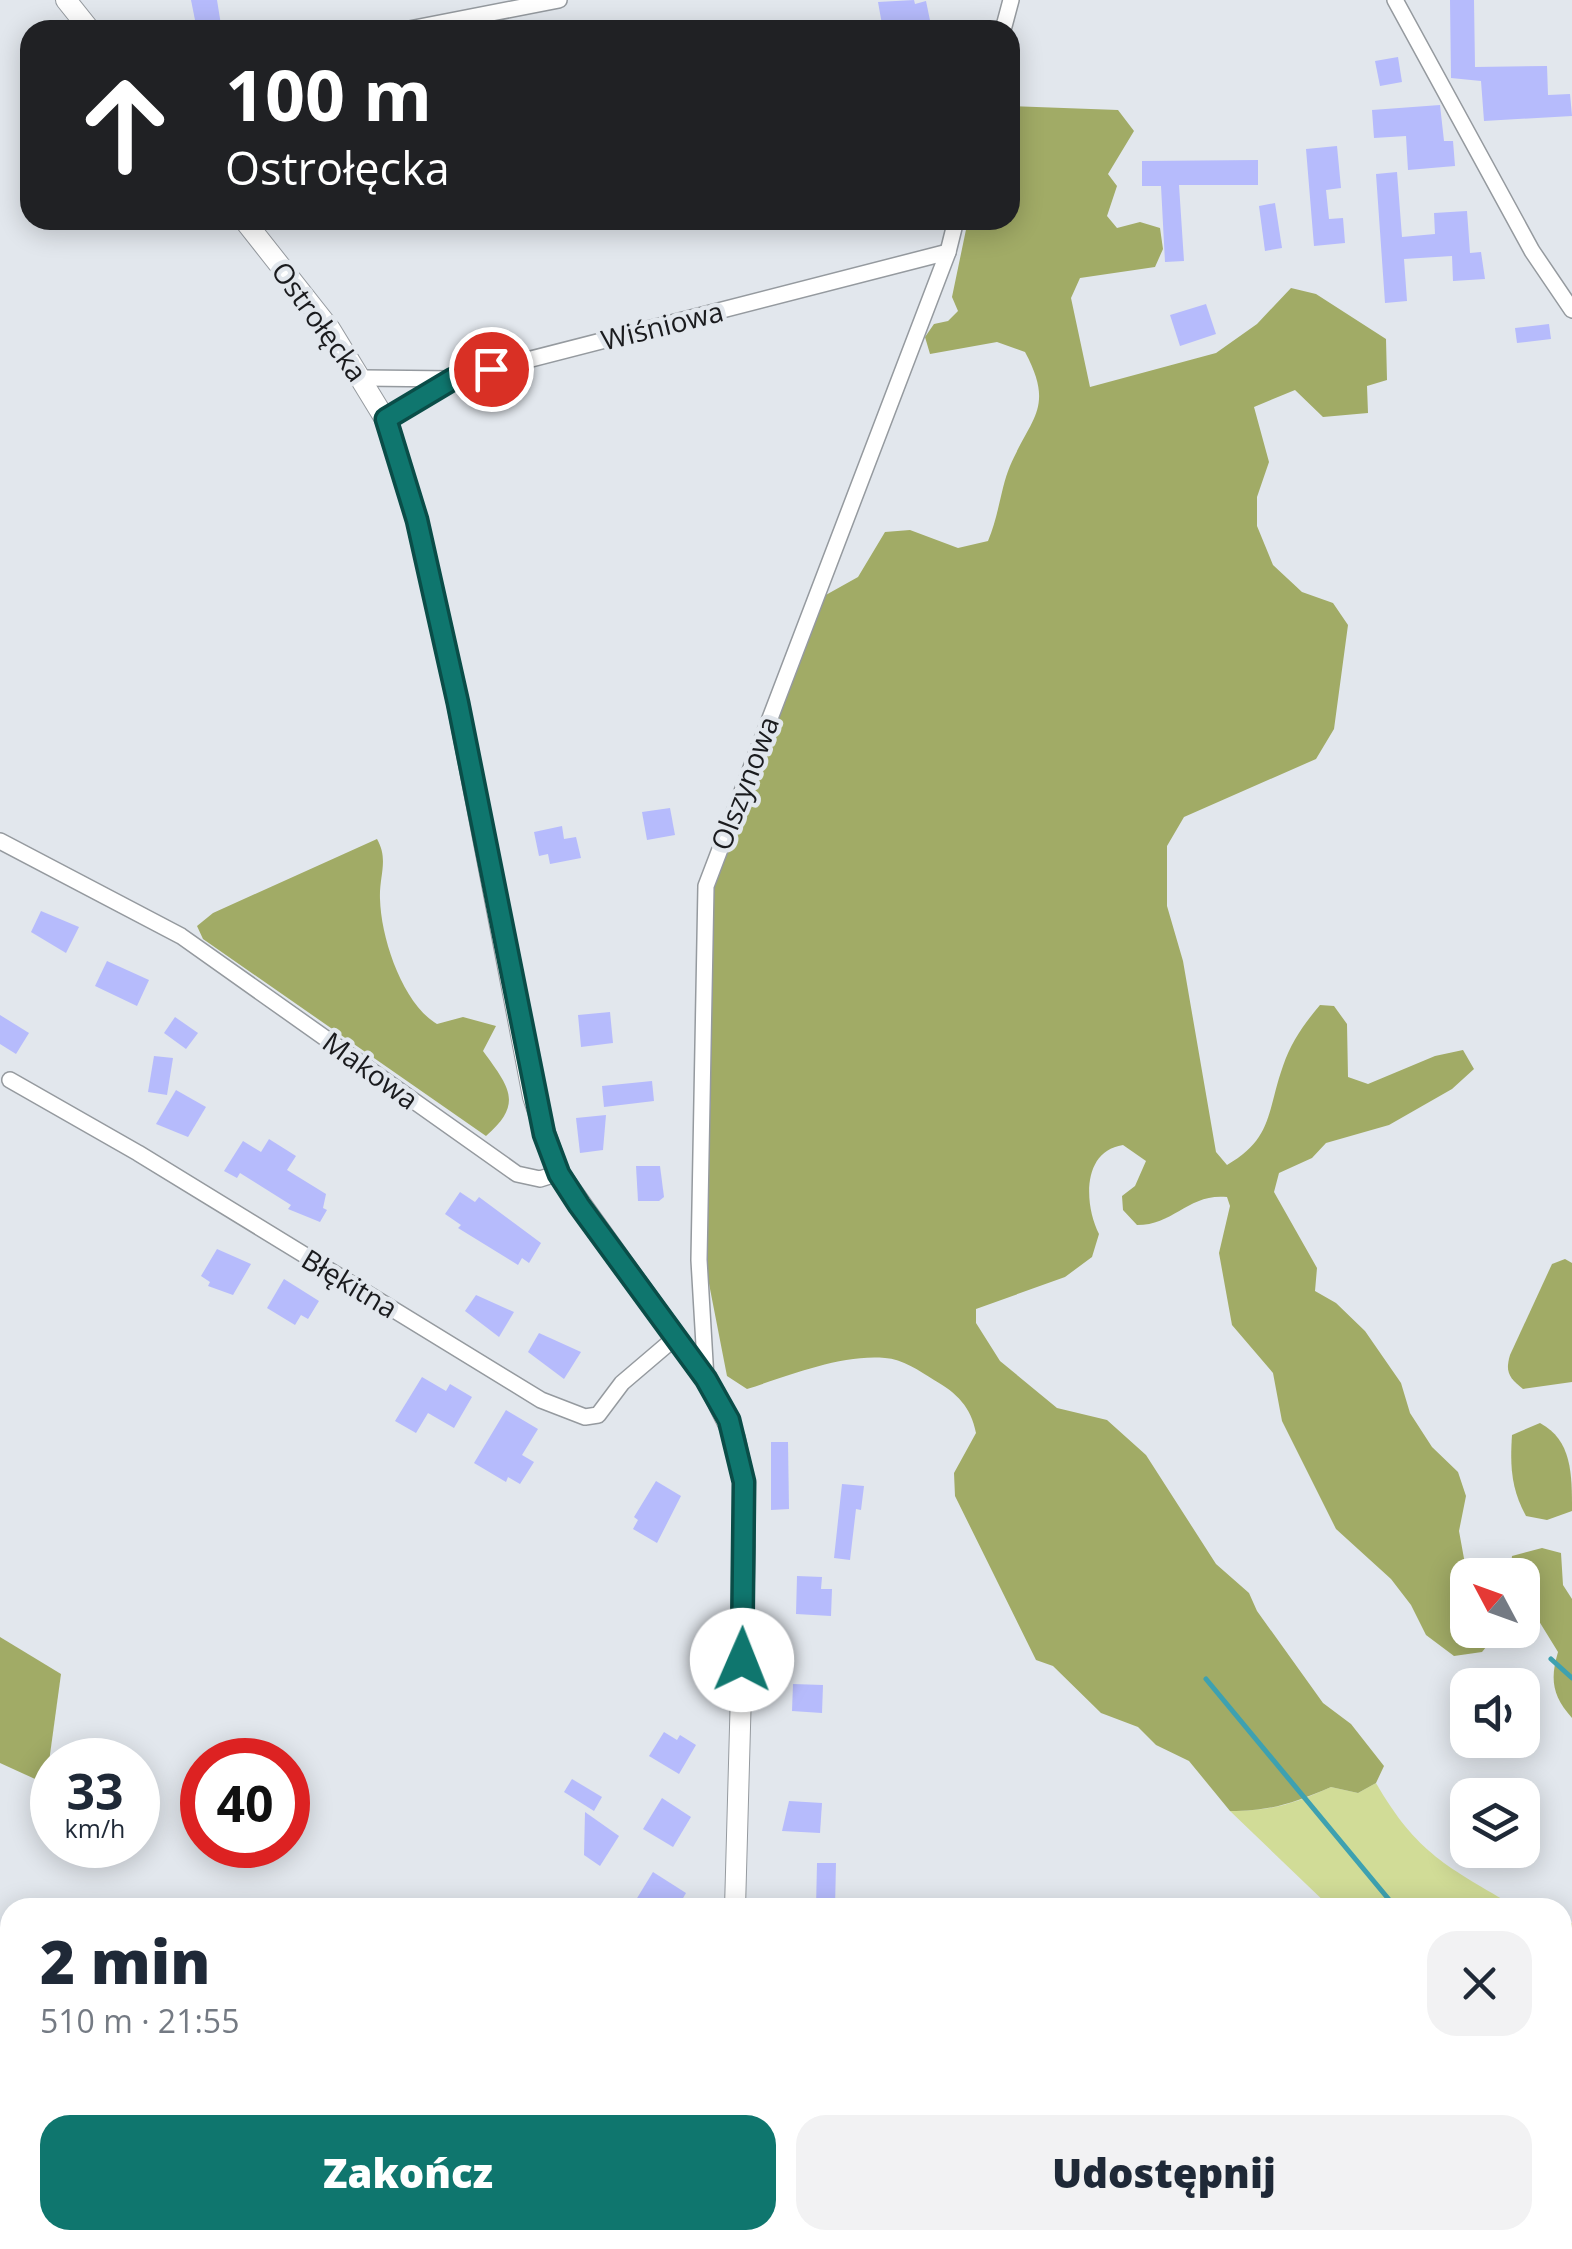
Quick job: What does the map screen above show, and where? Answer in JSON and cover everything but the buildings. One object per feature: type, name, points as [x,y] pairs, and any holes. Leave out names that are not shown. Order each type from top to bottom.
[{"type":"street","points":[[66,0],[82,20]]},
{"type":"street","points":[[456,20],[560,0]]},
{"type":"street","points":[[1395,0],[1532,251],[1572,310]]},
{"type":"street","name":"Ostrołęcka","points":[[252,230],[364,378],[386,419],[417,520],[458,703],[533,1097],[559,1174],[706,1379],[729,1420],[744,1482],[735,1898]]},
{"type":"street","name":"Olszynowa","points":[[706,1379],[699,1260],[706,886],[954,230]]},
{"type":"street","name":"Wiśniowa","points":[[386,419],[453,379],[948,252]]},
{"type":"street","points":[[364,378],[453,379]]},
{"type":"street","name":"Makowa","points":[[0,841],[190,942],[518,1174],[540,1179],[559,1174]]},
{"type":"street","name":"Błękitna","points":[[10,1080],[138,1153],[542,1400],[585,1417],[598,1415],[622,1382],[676,1337]]},
{"type":"green space","points":[[1020,106],[1118,110],[1134,131],[1108,174],[1117,186],[1107,216],[1117,228],[1140,222],[1160,228],[1163,249],[1155,267],[1080,278],[1071,298],[1090,387],[1216,353],[1257,324],[1291,288],[1316,294],[1386,339],[1387,380],[1367,386],[1368,413],[1323,417],[1295,390],[1254,407],[1269,462],[1257,497],[1257,526],[1273,565],[1302,592],[1333,603],[1348,625],[1334,729],[1316,759],[1184,817],[1167,846],[1167,906],[1183,961],[1216,1152],[1227,1165],[1261,1134],[1290,1049],[1320,1005],[1334,1006],[1347,1024],[1348,1077],[1368,1084],[1435,1056],[1463,1050],[1474,1069],[1452,1089],[1389,1125],[1326,1143],[1312,1158],[1279,1173],[1274,1192],[1317,1268],[1315,1291],[1336,1303],[1365,1331],[1401,1383],[1410,1413],[1432,1447],[1458,1472],[1466,1496],[1459,1531],[1464,1558],[1450,1558],[1450,1648],[1485,1648],[1482,1652],[1454,1656],[1426,1635],[1411,1605],[1391,1579],[1336,1529],[1282,1421],[1273,1373],[1232,1325],[1219,1253],[1230,1206],[1227,1197],[1202,1200],[1161,1220],[1137,1225],[1123,1210],[1122,1196],[1135,1186],[1146,1161],[1123,1145],[1110,1149],[1100,1157],[1090,1180],[1091,1208],[1099,1234],[1092,1257],[1065,1277],[976,1309],[976,1323],[1000,1361],[1057,1408],[1107,1420],[1146,1455],[1216,1564],[1249,1593],[1257,1611],[1323,1703],[1351,1724],[1384,1766],[1376,1783],[1358,1793],[1331,1787],[1282,1805],[1230,1811],[1189,1761],[1156,1745],[1138,1727],[1101,1713],[1053,1666],[1036,1660],[955,1496],[954,1473],[976,1433],[967,1408],[942,1385],[911,1366],[885,1358],[833,1363],[747,1389],[727,1376],[704,1258],[711,1087],[710,909],[715,875],[824,596],[858,577],[885,532],[910,530],[958,548],[988,541],[1007,474],[1037,412],[1038,387],[1025,352],[997,342],[930,354],[925,337],[934,324],[948,321],[958,311],[952,297],[966,230],[1020,230]]},
{"type":"green space","points":[[377,839],[382,854],[380,899],[385,933],[396,969],[414,1002],[437,1024],[463,1017],[496,1026],[483,1051],[505,1085],[509,1104],[486,1136],[203,939],[197,926],[213,913]]},
{"type":"green space","points":[[1565,1259],[1572,1263],[1572,1382],[1523,1389],[1509,1374],[1510,1355],[1552,1264]]},
{"type":"green space","points":[[1540,1423],[1551,1430],[1564,1449],[1571,1484],[1572,1511],[1547,1520],[1526,1516],[1514,1487],[1512,1467],[1512,1435]]},
{"type":"green space","points":[[1542,1548],[1561,1553],[1563,1585],[1572,1599],[1572,1718],[1554,1687],[1558,1652],[1540,1623],[1540,1558],[1512,1556]]},
{"type":"green space","points":[[0,1637],[61,1674],[52,1738],[30,1738],[30,1777],[0,1763]]},
{"type":"green space","points":[[1376,1783],[1420,1843],[1450,1868],[1500,1898],[1321,1898],[1230,1811],[1282,1805],[1331,1787],[1358,1793]]},
{"type":"waterway","points":[[1551,1659],[1572,1678]]},
{"type":"waterway","points":[[1206,1679],[1388,1898]]},
{"type":"route","points":[[491,369],[453,379],[386,419],[417,520],[458,703],[518,1022],[544,1134],[559,1174],[706,1379],[735,1438],[744,1482],[742,1660]]}]
